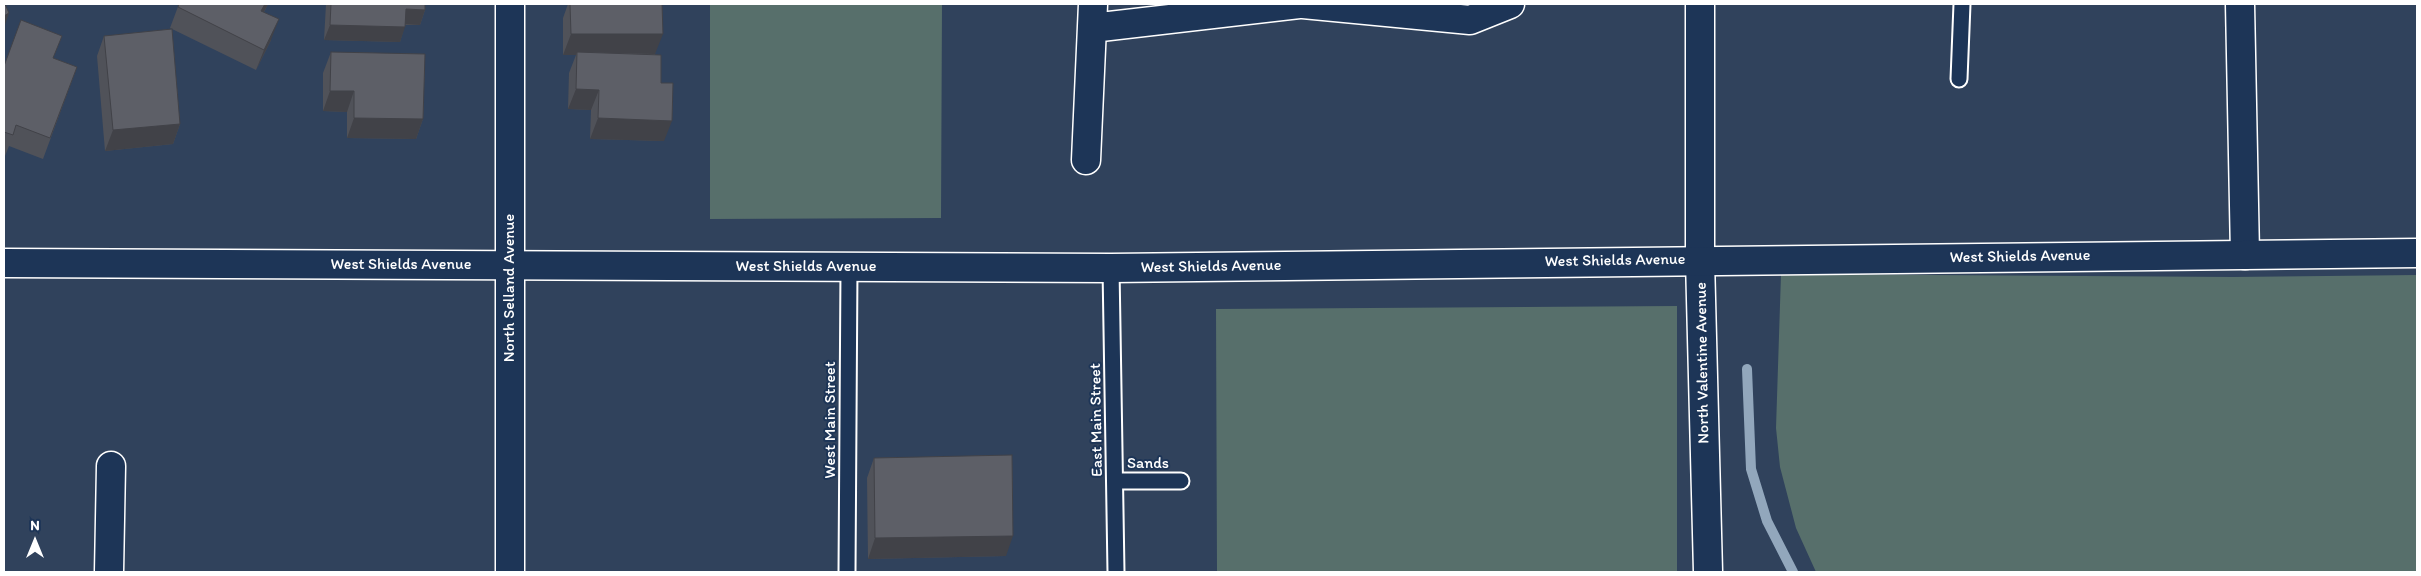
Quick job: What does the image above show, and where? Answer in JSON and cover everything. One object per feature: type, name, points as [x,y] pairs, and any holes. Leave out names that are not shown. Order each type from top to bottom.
[{"type":"street","name":"North Selland Avenue","points":[[510,4],[510,572]]},
{"type":"street","points":[[1086,160],[1092,16],[1299,4]]},
{"type":"street","points":[[1303,4],[1470,20],[1510,4]]},
{"type":"street","name":"North Valentine Avenue","points":[[1700,4],[1700,260],[1708,572]]},
{"type":"street","points":[[2240,4],[2245,255]]},
{"type":"street","name":"West Shields Avenue","points":[[4,263],[1111,268],[1700,260],[2417,254]]},
{"type":"street","points":[[109,572],[111,466]]},
{"type":"lane","points":[[1959,79],[1962,4]]},
{"type":"lane","name":"West Main Street","points":[[847,572],[849,268]]},
{"type":"lane","name":"East Main Street","points":[[1111,268],[1116,572]]},
{"type":"lane","name":"Sands","points":[[1116,482],[1181,482]]},
{"type":"green space","points":[[710,4],[942,4],[941,218],[710,219]]},
{"type":"green space","points":[[1781,274],[2233,277],[2417,275],[2417,572],[1816,572],[1796,528],[1780,467],[1776,428]]},
{"type":"green space","points":[[1677,306],[1677,572],[1217,572],[1216,309]]},
{"type":"building","points":[[4,4],[9,13],[4,16]]},
{"type":"building","points":[[179,4],[265,4],[261,11],[279,19],[264,50],[178,7]]},
{"type":"building","points":[[331,4],[425,4],[425,10],[406,9],[405,27],[330,25]]},
{"type":"building","points":[[570,4],[662,4],[663,34],[571,34]]},
{"type":"building","points":[[21,20],[62,36],[53,58],[77,67],[50,138],[16,125],[13,135],[4,132],[4,66]]},
{"type":"building","points":[[172,29],[180,124],[113,130],[104,36]]},
{"type":"building","points":[[331,52],[425,54],[423,119],[354,118],[354,91],[330,91]]},
{"type":"building","points":[[577,52],[661,55],[661,83],[673,83],[672,121],[598,118],[599,90],[576,89]]},
{"type":"building","points":[[1012,455],[1013,536],[875,538],[874,458]]},
{"type":"waterway","points":[[1747,369],[1751,469],[1767,521],[1793,572]]}]
